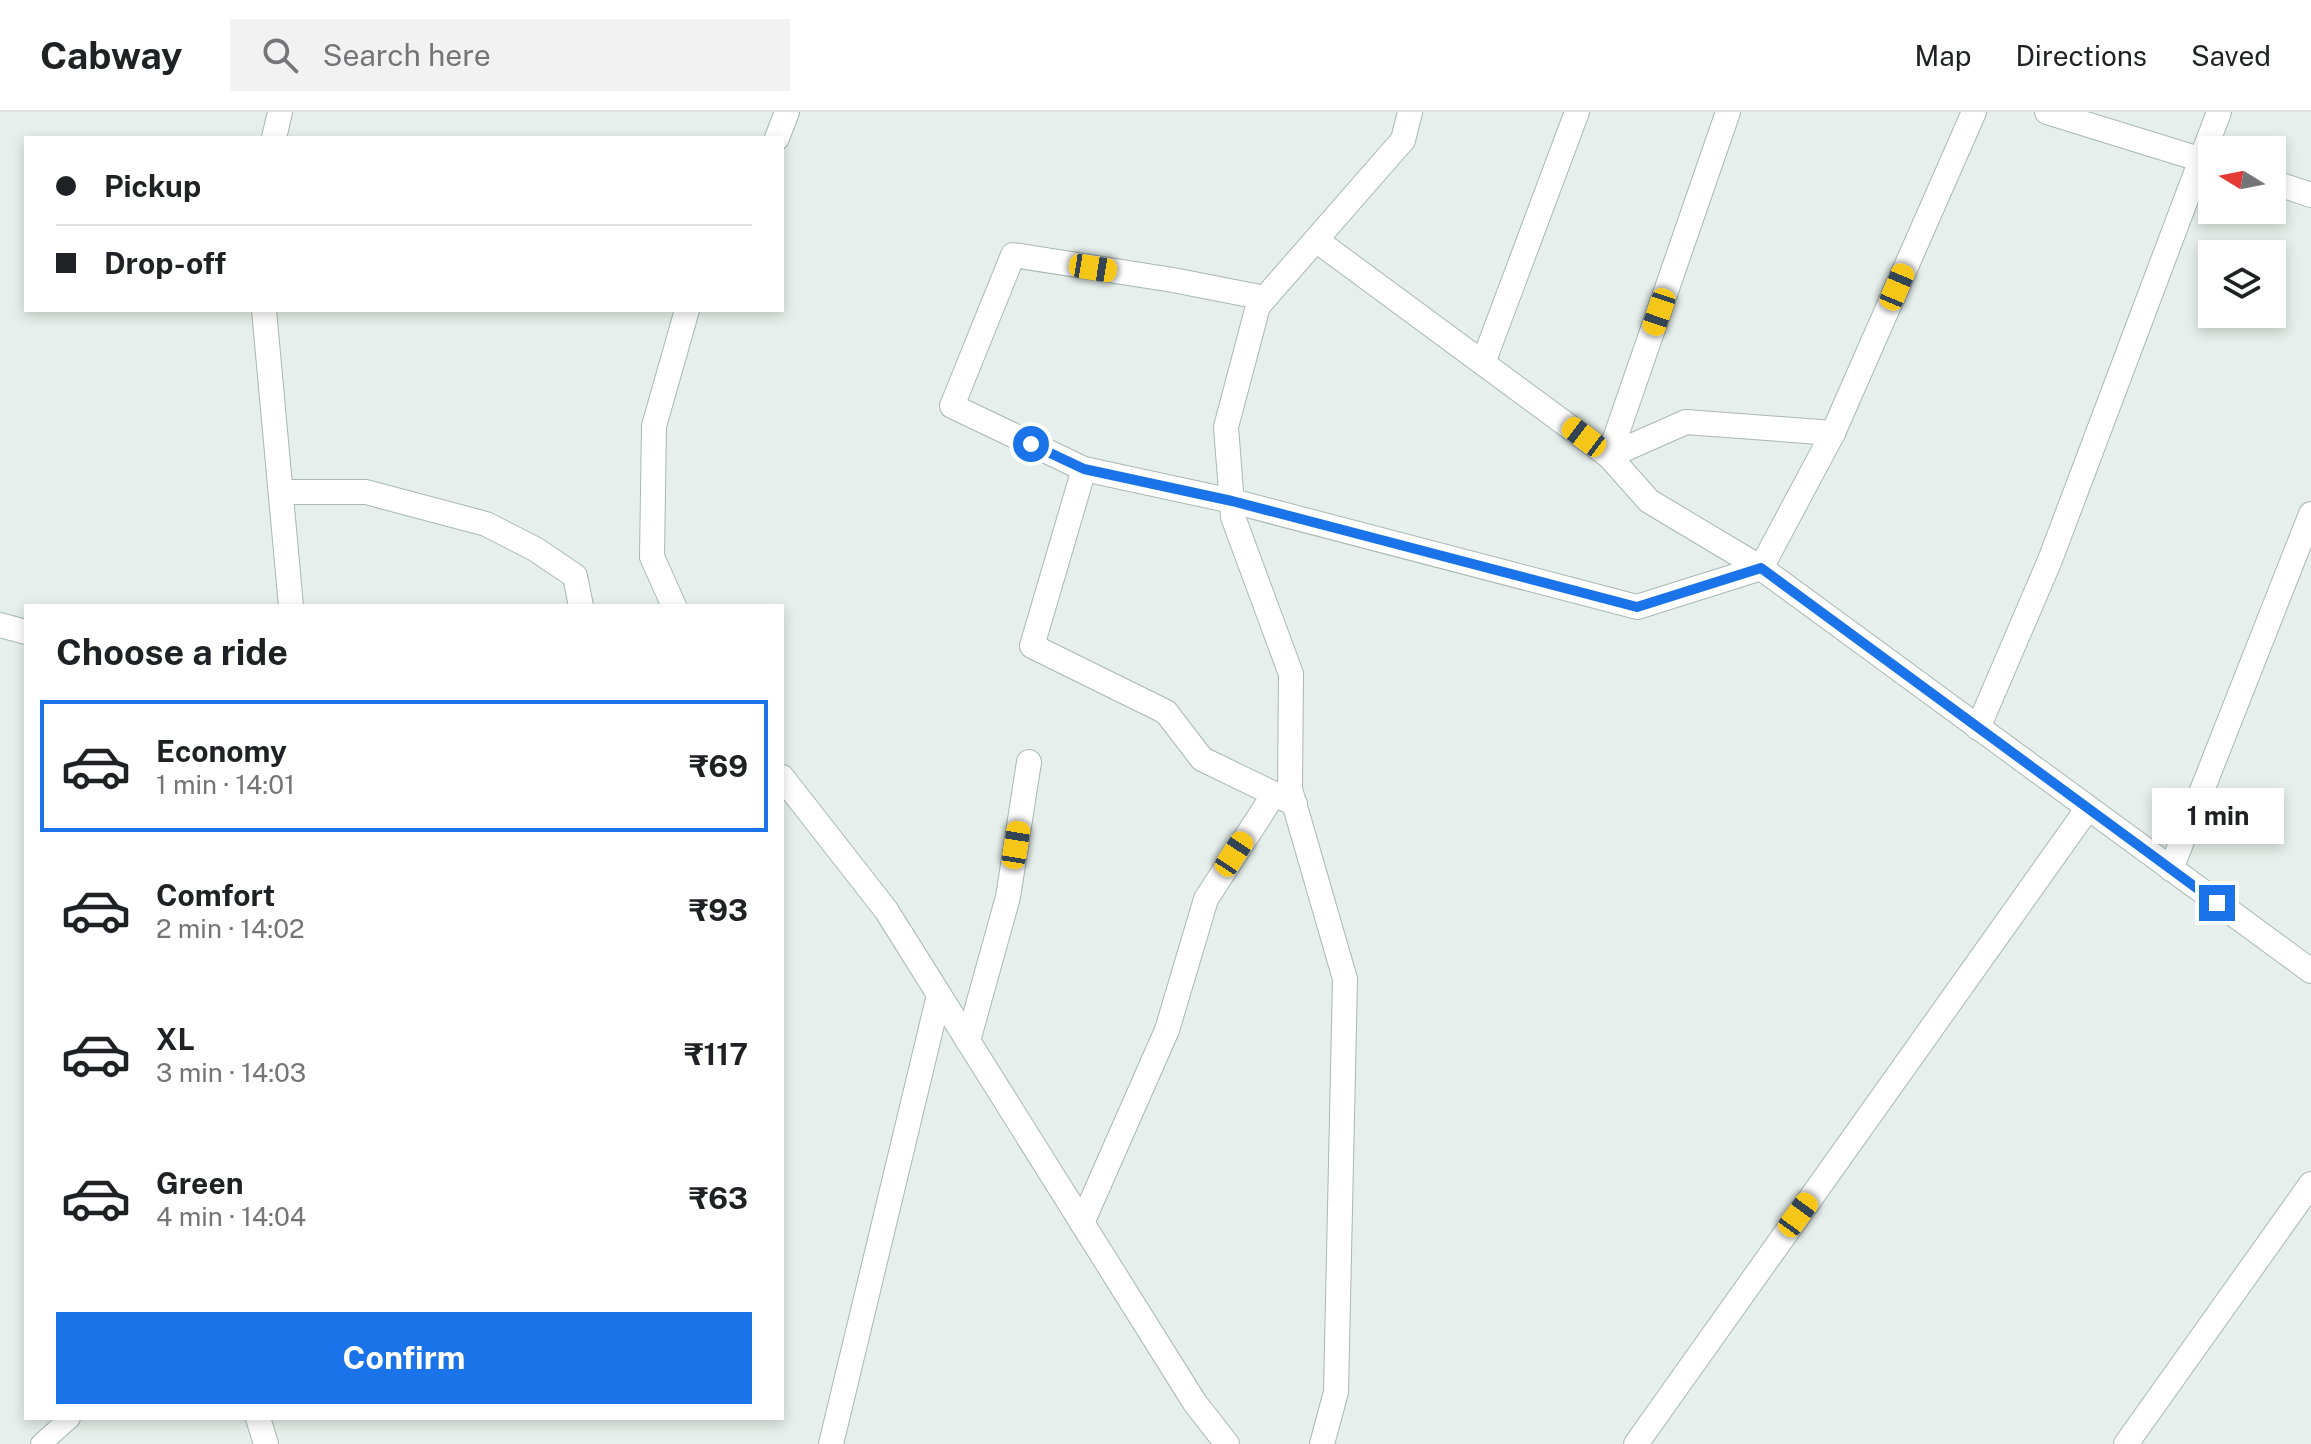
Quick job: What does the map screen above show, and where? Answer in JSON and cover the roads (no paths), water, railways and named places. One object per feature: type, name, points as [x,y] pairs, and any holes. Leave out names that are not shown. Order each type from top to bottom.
[{"type":"street","points":[[274,136],[280,112]]},
{"type":"street","points":[[778,136],[787,112]]},
{"type":"street","points":[[1082,1223],[1167,1030],[1206,899],[1290,789],[1291,674],[1233,517],[1226,427],[1258,306],[1403,140],[1410,112]]},
{"type":"street","points":[[1483,363],[1577,112]]},
{"type":"street","points":[[1609,456],[1728,112]]},
{"type":"street","points":[[1265,298],[1013,255],[952,406],[1084,469],[1232,501],[1637,607],[1761,568],[1833,433],[1974,112]]},
{"type":"street","points":[[2047,112],[2198,158]]},
{"type":"street","points":[[2213,136],[2219,112]]},
{"type":"street","points":[[1978,728],[2050,560],[2198,184]]},
{"type":"street","points":[[2286,187],[2311,195]]},
{"type":"street","points":[[1316,240],[1609,456],[1649,501],[1761,568],[2311,971]]},
{"type":"street","points":[[264,312],[291,604]]},
{"type":"street","points":[[673,604],[652,557],[654,426],[686,312]]},
{"type":"street","points":[[1609,456],[1686,422],[1833,433]]},
{"type":"street","points":[[1084,469],[1032,646],[1166,712],[1202,759],[1284,799],[1345,979],[1336,1392],[1322,1444]]},
{"type":"street","points":[[281,492],[366,492],[486,524],[535,549],[575,576],[581,604]]},
{"type":"street","points":[[2171,869],[2311,514]]},
{"type":"street","points":[[0,625],[24,631]]},
{"type":"street","points":[[968,1041],[1008,897],[1029,762]]},
{"type":"street","points":[[784,780],[886,910],[1195,1403],[1227,1444]]},
{"type":"street","points":[[1636,1444],[2088,808]]},
{"type":"street","points":[[831,1444],[939,995]]},
{"type":"street","points":[[2126,1444],[2311,1184]]},
{"type":"street","points":[[259,1420],[266,1444]]},
{"type":"lane","points":[[41,1444],[68,1420]]}]
